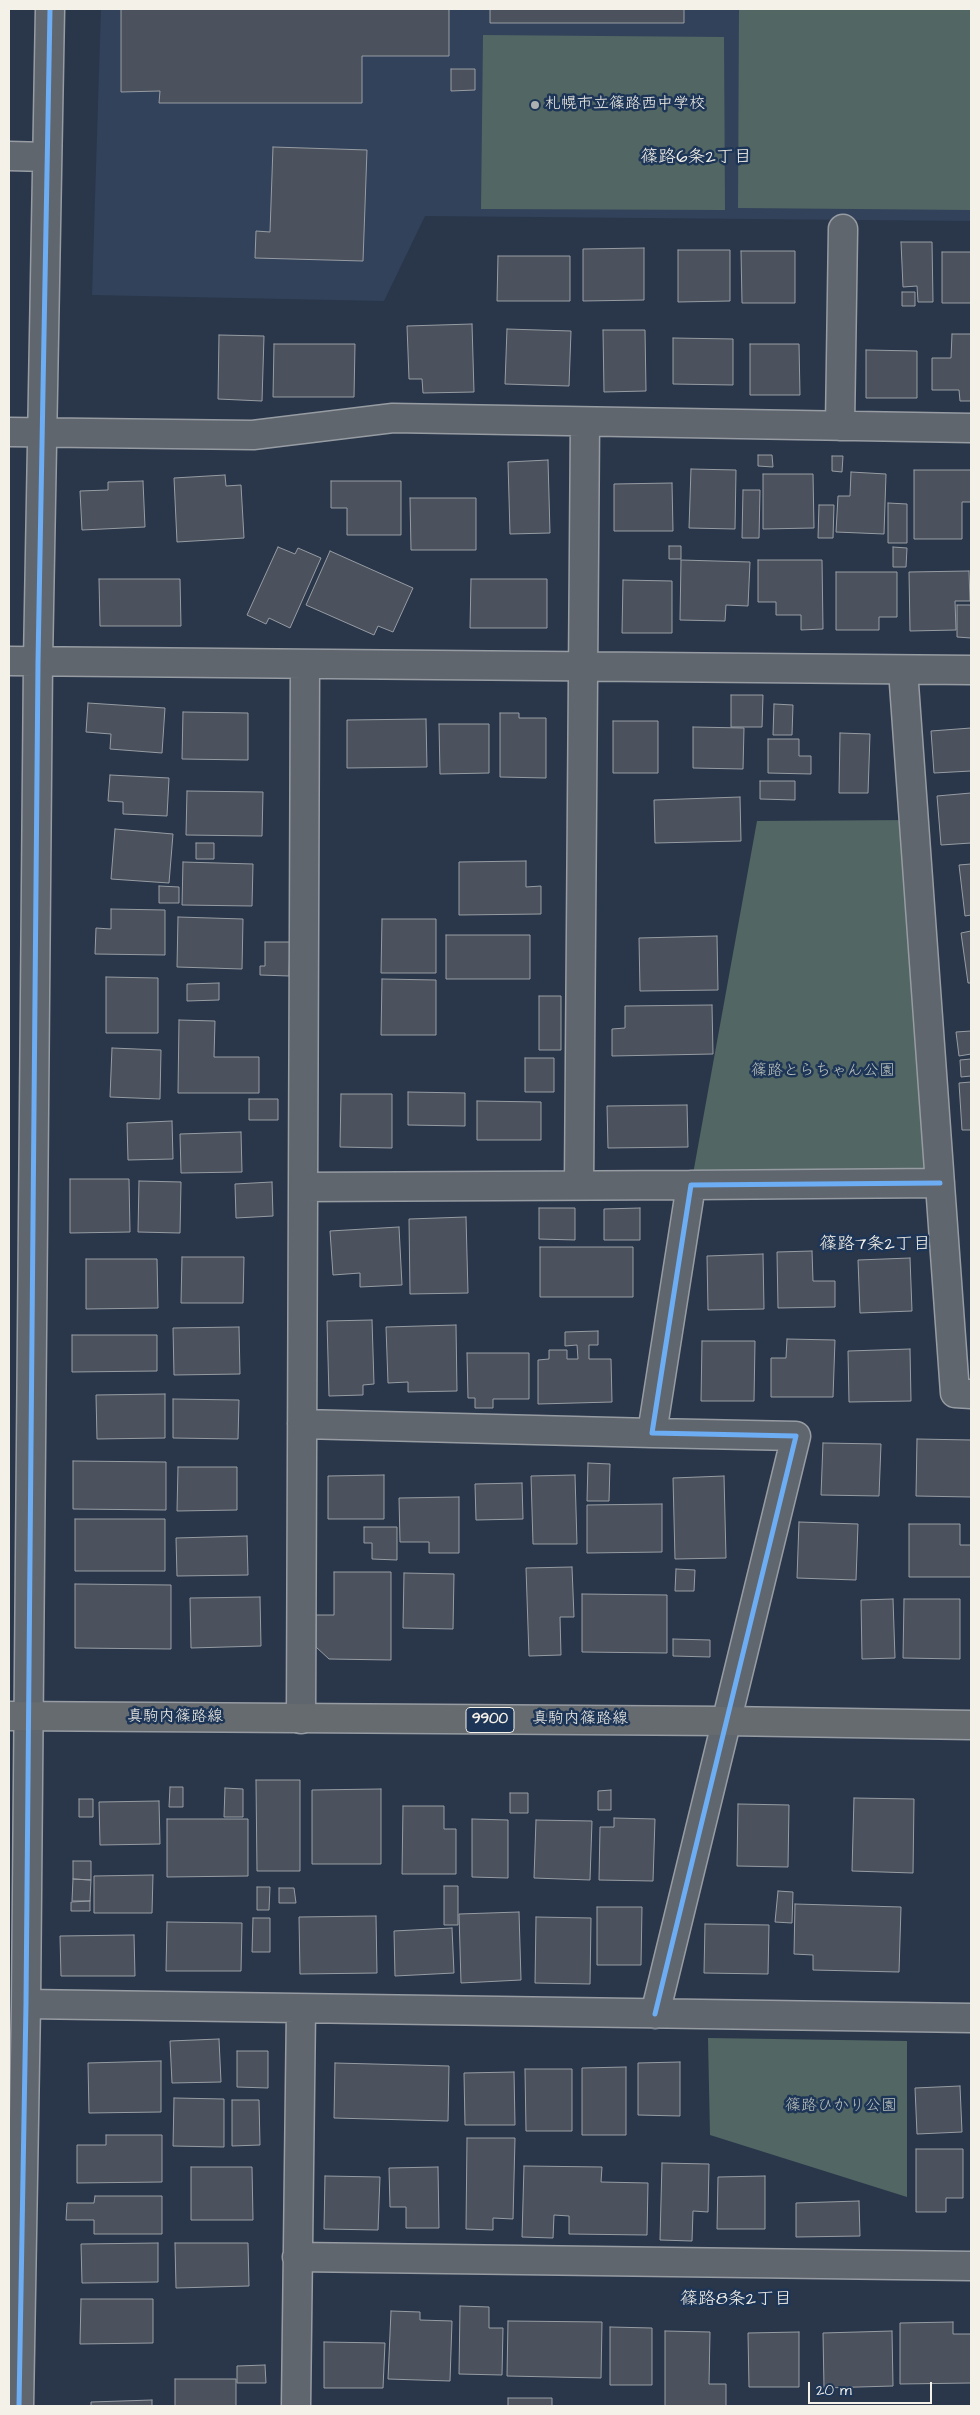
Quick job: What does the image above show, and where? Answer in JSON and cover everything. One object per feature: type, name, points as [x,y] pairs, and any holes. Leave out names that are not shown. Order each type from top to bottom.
[{"type":"main road","name":"真駒内篠路線","points":[[18,1716],[725,1721],[971,1725]]},
{"type":"street","points":[[19,2406],[26,2004],[18,1716],[20,1425],[38,662],[50,9]]},
{"type":"street","points":[[9,156],[47,157]]},
{"type":"street","points":[[840,426],[843,229]]},
{"type":"street","points":[[9,432],[253,435],[393,418],[971,428]]},
{"type":"street","points":[[579,1186],[585,422]]},
{"type":"street","points":[[9,662],[971,670]]},
{"type":"street","points":[[301,1719],[305,664]]},
{"type":"street","points":[[903,670],[955,1392],[971,1394]]},
{"type":"street","points":[[303,1187],[940,1183]]},
{"type":"street","points":[[652,1433],[691,1185]]},
{"type":"street","points":[[302,1424],[796,1436],[655,2014]]},
{"type":"street","points":[[26,2004],[971,2018]]},
{"type":"street","points":[[296,2406],[301,2009]]},
{"type":"street","points":[[297,2257],[971,2266]]},
{"type":"shaded area","name":"札幌市立篠路西中学校","points":[[101,9],[971,9],[971,221],[425,216],[384,301],[92,295]]},
{"type":"green space","points":[[739,9],[971,9],[971,210],[738,208]]},
{"type":"green space","points":[[483,35],[724,37],[725,210],[481,209]]},
{"type":"green space","name":"篠路とらちゃん公園","points":[[914,820],[940,1183],[691,1185],[757,821]]},
{"type":"green space","name":"篠路ひかり公園","points":[[708,2038],[907,2041],[907,2197],[710,2135]]},
{"type":"building","points":[[121,9],[449,9],[449,56],[362,56],[362,103],[159,103],[160,91],[121,92]]},
{"type":"building","points":[[490,9],[684,9],[684,23],[490,23]]},
{"type":"building","points":[[451,69],[475,69],[475,90],[451,91]]},
{"type":"building","points":[[273,147],[367,150],[363,261],[255,258],[256,231],[270,232]]},
{"type":"building","points":[[901,242],[932,242],[933,302],[918,302],[917,286],[903,287]]},
{"type":"building","points":[[644,248],[644,300],[583,301],[583,249]]},
{"type":"building","points":[[678,250],[730,250],[730,301],[678,302]]},
{"type":"building","points":[[741,251],[795,251],[795,303],[742,303]]},
{"type":"building","points":[[942,252],[971,252],[971,303],[942,303]]},
{"type":"building","points":[[498,256],[570,256],[570,301],[497,301]]},
{"type":"building","points":[[902,292],[915,292],[915,306],[902,306]]},
{"type":"building","points":[[472,324],[474,392],[423,393],[422,379],[409,379],[407,326]]},
{"type":"building","points":[[507,329],[571,331],[569,386],[505,384]]},
{"type":"building","points":[[603,330],[645,330],[646,391],[604,392]]},
{"type":"building","points":[[952,334],[971,334],[971,401],[960,401],[959,390],[932,390],[932,358],[951,358]]},
{"type":"building","points":[[219,335],[264,336],[262,401],[218,399]]},
{"type":"building","points":[[673,338],[733,339],[733,385],[673,384]]},
{"type":"building","points":[[274,344],[355,344],[354,397],[273,397]]},
{"type":"building","points":[[750,344],[799,344],[800,395],[750,395]]},
{"type":"building","points":[[866,350],[917,351],[917,398],[866,398]]},
{"type":"building","points":[[758,455],[772,455],[773,467],[758,466]]},
{"type":"building","points":[[832,456],[843,456],[842,472],[832,471]]},
{"type":"building","points":[[548,460],[550,533],[510,534],[508,462]]},
{"type":"building","points":[[691,469],[736,470],[735,529],[689,528]]},
{"type":"building","points":[[914,470],[971,470],[971,502],[962,502],[962,539],[914,539]]},
{"type":"building","points":[[851,472],[886,474],[884,534],[836,532],[838,496],[850,496]]},
{"type":"building","points":[[763,474],[813,474],[814,528],[763,529]]},
{"type":"building","points":[[225,475],[226,486],[241,485],[244,538],[177,542],[174,478]]},
{"type":"building","points":[[143,481],[145,527],[82,530],[80,491],[108,490],[108,482]]},
{"type":"building","points":[[331,481],[401,481],[401,535],[347,535],[347,508],[331,508]]},
{"type":"building","points":[[672,483],[673,531],[614,531],[614,484]]},
{"type":"building","points":[[743,490],[760,490],[759,538],[742,538]]},
{"type":"building","points":[[410,498],[476,498],[476,550],[411,550]]},
{"type":"building","points":[[888,503],[907,504],[907,543],[888,543]]},
{"type":"building","points":[[819,505],[834,505],[833,538],[818,538]]},
{"type":"building","points":[[669,546],[681,546],[681,559],[669,559]]},
{"type":"building","points":[[278,547],[295,554],[298,548],[321,558],[290,628],[269,618],[266,624],[247,615]]},
{"type":"building","points":[[893,547],[907,548],[906,567],[893,567]]},
{"type":"building","points":[[330,551],[413,588],[393,632],[378,626],[374,635],[306,605]]},
{"type":"building","points":[[681,560],[750,562],[748,606],[726,605],[725,621],[680,620]]},
{"type":"building","points":[[758,560],[822,560],[823,629],[801,630],[801,615],[776,615],[776,602],[758,602]]},
{"type":"building","points":[[969,571],[970,601],[955,601],[956,630],[910,631],[909,572]]},
{"type":"building","points":[[836,572],[897,572],[897,617],[879,617],[879,630],[836,630]]},
{"type":"building","points":[[99,579],[180,579],[181,626],[100,626]]},
{"type":"building","points":[[471,579],[547,579],[547,628],[470,628]]},
{"type":"building","points":[[623,580],[672,581],[672,633],[622,633]]},
{"type":"building","points":[[957,605],[971,605],[971,638],[957,637]]},
{"type":"building","points":[[731,695],[763,695],[762,727],[731,727]]},
{"type":"building","points":[[88,703],[165,708],[162,753],[110,749],[111,734],[86,732]]},
{"type":"building","points":[[774,704],[793,705],[792,735],[773,735]]},
{"type":"building","points":[[183,712],[248,713],[248,760],[182,759]]},
{"type":"building","points":[[500,713],[519,713],[519,718],[546,718],[546,778],[500,777]]},
{"type":"building","points":[[426,719],[427,767],[347,768],[347,720]]},
{"type":"building","points":[[613,721],[658,721],[658,773],[613,773]]},
{"type":"building","points":[[439,724],[489,724],[489,773],[440,774]]},
{"type":"building","points":[[693,727],[744,728],[743,769],[693,768]]},
{"type":"building","points":[[971,728],[971,771],[934,773],[931,731]]},
{"type":"building","points":[[840,733],[870,734],[868,793],[839,793]]},
{"type":"building","points":[[768,739],[799,739],[799,756],[811,756],[811,774],[768,773]]},
{"type":"building","points":[[110,775],[169,778],[167,816],[123,814],[123,802],[108,801]]},
{"type":"building","points":[[760,781],[795,781],[795,800],[760,799]]},
{"type":"building","points":[[187,791],[263,792],[262,836],[186,835]]},
{"type":"building","points":[[971,793],[971,843],[941,845],[937,796]]},
{"type":"building","points":[[740,797],[741,841],[655,843],[654,800]]},
{"type":"building","points":[[115,829],[173,834],[169,883],[111,879]]},
{"type":"building","points":[[196,843],[214,843],[214,859],[196,859]]},
{"type":"building","points":[[526,861],[526,887],[541,886],[541,914],[459,915],[459,862]]},
{"type":"building","points":[[183,862],[253,864],[252,906],[182,905]]},
{"type":"building","points":[[971,864],[971,915],[965,916],[959,865]]},
{"type":"building","points":[[159,886],[179,887],[179,903],[159,903]]},
{"type":"building","points":[[111,909],[165,910],[165,955],[95,954],[96,928],[111,929]]},
{"type":"building","points":[[178,917],[243,919],[242,969],[177,967]]},
{"type":"building","points":[[382,919],[436,919],[436,973],[381,973]]},
{"type":"building","points":[[971,931],[971,983],[968,983],[961,933]]},
{"type":"building","points":[[446,935],[530,935],[530,979],[446,979]]},
{"type":"building","points":[[717,936],[718,990],[640,991],[639,938]]},
{"type":"building","points":[[265,942],[290,942],[289,976],[260,975],[260,966],[265,966]]},
{"type":"building","points":[[106,977],[158,978],[158,1033],[106,1033]]},
{"type":"building","points":[[382,979],[436,980],[436,1035],[381,1035]]},
{"type":"building","points":[[219,983],[219,1000],[187,1001],[187,984]]},
{"type":"building","points":[[539,996],[561,996],[561,1050],[539,1050]]},
{"type":"building","points":[[712,1005],[713,1054],[612,1056],[612,1029],[625,1028],[625,1006]]},
{"type":"building","points":[[179,1020],[215,1021],[214,1057],[259,1057],[259,1093],[178,1093]]},
{"type":"building","points":[[971,1031],[971,1054],[959,1056],[956,1032]]},
{"type":"building","points":[[112,1048],[161,1050],[160,1099],[110,1097]]},
{"type":"building","points":[[525,1058],[554,1058],[554,1092],[525,1092]]},
{"type":"building","points":[[971,1059],[971,1076],[961,1077],[960,1060]]},
{"type":"building","points":[[971,1082],[971,1130],[962,1130],[959,1083]]},
{"type":"building","points":[[408,1092],[465,1093],[465,1126],[408,1125]]},
{"type":"building","points":[[341,1094],[392,1094],[392,1148],[340,1147]]},
{"type":"building","points":[[249,1099],[278,1099],[278,1120],[249,1120]]},
{"type":"building","points":[[477,1101],[541,1102],[541,1140],[477,1140]]},
{"type":"building","points":[[687,1105],[688,1147],[608,1148],[607,1106]]},
{"type":"building","points":[[172,1121],[173,1159],[128,1160],[127,1123]]},
{"type":"building","points":[[241,1132],[242,1172],[181,1173],[180,1134]]},
{"type":"building","points":[[70,1179],[129,1179],[130,1232],[70,1233]]},
{"type":"building","points":[[139,1181],[181,1182],[180,1233],[138,1232]]},
{"type":"building","points":[[272,1182],[273,1216],[236,1218],[235,1184]]},
{"type":"building","points":[[539,1208],[575,1208],[575,1240],[539,1239]]},
{"type":"building","points":[[640,1208],[640,1240],[604,1240],[604,1209]]},
{"type":"building","points":[[466,1217],[468,1293],[410,1294],[409,1219]]},
{"type":"building","points":[[399,1227],[402,1285],[360,1287],[360,1273],[333,1275],[330,1231]]},
{"type":"building","points":[[540,1247],[633,1247],[633,1297],[540,1297]]},
{"type":"building","points":[[812,1251],[813,1281],[835,1281],[835,1307],[778,1308],[777,1252]]},
{"type":"building","points":[[763,1254],[764,1309],[708,1310],[707,1256]]},
{"type":"building","points":[[182,1257],[244,1257],[243,1303],[181,1303]]},
{"type":"building","points":[[910,1258],[912,1311],[860,1313],[858,1260]]},
{"type":"building","points":[[86,1259],[157,1259],[158,1308],[86,1309]]},
{"type":"building","points":[[372,1320],[374,1384],[363,1385],[363,1395],[329,1396],[327,1321]]},
{"type":"building","points":[[456,1325],[457,1391],[408,1392],[408,1382],[388,1383],[386,1327]]},
{"type":"building","points":[[239,1327],[240,1374],[174,1375],[173,1328]]},
{"type":"building","points":[[598,1331],[598,1345],[589,1345],[589,1359],[611,1359],[612,1402],[538,1404],[538,1360],[549,1359],[549,1350],[567,1350],[567,1359],[578,1359],[577,1345],[565,1346],[565,1332]]},
{"type":"building","points":[[72,1335],[157,1335],[157,1371],[72,1372]]},
{"type":"building","points":[[787,1339],[835,1340],[833,1397],[771,1397],[771,1358],[786,1358]]},
{"type":"building","points":[[702,1341],[755,1341],[754,1401],[701,1401]]},
{"type":"building","points":[[910,1349],[911,1401],[849,1402],[848,1351]]},
{"type":"building","points":[[467,1353],[529,1353],[529,1399],[493,1399],[493,1408],[475,1408],[475,1398],[468,1398]]},
{"type":"building","points":[[165,1394],[165,1438],[97,1439],[96,1395]]},
{"type":"building","points":[[173,1399],[239,1400],[238,1439],[173,1438]]},
{"type":"building","points":[[917,1439],[971,1440],[971,1497],[916,1496]]},
{"type":"building","points":[[823,1443],[881,1444],[879,1496],[821,1495]]},
{"type":"building","points":[[73,1461],[166,1462],[166,1510],[73,1509]]},
{"type":"building","points":[[588,1463],[610,1464],[609,1501],[587,1501]]},
{"type":"building","points":[[178,1467],[237,1467],[237,1510],[177,1511]]},
{"type":"building","points":[[384,1475],[384,1519],[328,1519],[328,1476]]},
{"type":"building","points":[[575,1475],[577,1544],[533,1544],[531,1476]]},
{"type":"building","points":[[724,1476],[726,1558],[675,1559],[673,1478]]},
{"type":"building","points":[[522,1483],[523,1519],[476,1520],[475,1484]]},
{"type":"building","points":[[459,1497],[459,1553],[429,1553],[429,1542],[400,1542],[399,1498]]},
{"type":"building","points":[[662,1504],[662,1552],[587,1553],[587,1505]]},
{"type":"building","points":[[75,1519],[165,1519],[165,1571],[75,1571]]},
{"type":"building","points":[[799,1522],[858,1524],[856,1580],[797,1578]]},
{"type":"building","points":[[909,1524],[960,1524],[960,1545],[971,1545],[971,1577],[909,1577]]},
{"type":"building","points":[[364,1527],[397,1527],[397,1560],[372,1559],[372,1543],[364,1543]]},
{"type":"building","points":[[247,1536],[248,1575],[177,1576],[176,1538]]},
{"type":"building","points":[[572,1567],[574,1617],[560,1617],[561,1655],[529,1656],[526,1568]]},
{"type":"building","points":[[676,1569],[695,1570],[694,1591],[675,1591]]},
{"type":"building","points":[[334,1572],[391,1572],[391,1660],[329,1659],[316,1647],[316,1615],[334,1615]]},
{"type":"building","points":[[404,1573],[454,1574],[453,1629],[403,1628]]},
{"type":"building","points":[[75,1584],[171,1585],[171,1649],[75,1648]]},
{"type":"building","points":[[582,1594],[667,1595],[667,1653],[582,1652]]},
{"type":"building","points":[[260,1597],[261,1646],[191,1648],[190,1598]]},
{"type":"building","points":[[893,1599],[895,1658],[862,1659],[861,1600]]},
{"type":"building","points":[[904,1599],[960,1599],[960,1659],[903,1658]]},
{"type":"building","points":[[673,1639],[710,1640],[710,1657],[673,1656]]},
{"type":"building","points":[[256,1780],[300,1780],[300,1871],[257,1871]]},
{"type":"building","points":[[170,1787],[183,1787],[183,1807],[169,1807]]},
{"type":"building","points":[[225,1788],[243,1789],[243,1817],[224,1817]]},
{"type":"building","points":[[381,1789],[381,1864],[312,1864],[312,1790]]},
{"type":"building","points":[[611,1790],[611,1810],[598,1810],[598,1791]]},
{"type":"building","points":[[510,1793],[528,1793],[528,1813],[510,1813]]},
{"type":"building","points":[[854,1798],[914,1799],[913,1873],[852,1871]]},
{"type":"building","points":[[79,1799],[93,1799],[93,1817],[79,1817]]},
{"type":"building","points":[[159,1801],[160,1844],[100,1845],[99,1802]]},
{"type":"building","points":[[738,1804],[789,1805],[788,1867],[737,1866]]},
{"type":"building","points":[[403,1806],[444,1806],[444,1829],[456,1829],[456,1874],[402,1874]]},
{"type":"building","points":[[614,1818],[655,1819],[653,1881],[599,1880],[600,1827],[614,1827]]},
{"type":"building","points":[[167,1819],[248,1819],[248,1876],[167,1877]]},
{"type":"building","points":[[472,1819],[508,1820],[508,1878],[472,1877]]},
{"type":"building","points":[[536,1820],[592,1821],[590,1880],[534,1878]]},
{"type":"building","points":[[73,1861],[91,1861],[91,1880],[73,1879]]},
{"type":"building","points":[[153,1875],[152,1913],[94,1913],[94,1876]]},
{"type":"building","points":[[73,1879],[91,1880],[90,1901],[72,1901]]},
{"type":"building","points":[[444,1886],[458,1886],[458,1925],[444,1925]]},
{"type":"building","points":[[257,1887],[270,1887],[269,1910],[257,1910]]},
{"type":"building","points":[[279,1888],[294,1888],[296,1903],[279,1903]]},
{"type":"building","points":[[778,1891],[793,1892],[792,1923],[775,1922]]},
{"type":"building","points":[[90,1901],[90,1911],[71,1911],[71,1902]]},
{"type":"building","points":[[795,1904],[901,1907],[899,1972],[813,1970],[813,1955],[794,1954]]},
{"type":"building","points":[[597,1907],[642,1907],[641,1965],[597,1965]]},
{"type":"building","points":[[519,1912],[521,1980],[461,1983],[459,1914]]},
{"type":"building","points":[[376,1916],[377,1973],[300,1974],[299,1917]]},
{"type":"building","points":[[536,1917],[591,1918],[590,1984],[535,1983]]},
{"type":"building","points":[[253,1918],[270,1918],[270,1952],[252,1952]]},
{"type":"building","points":[[167,1922],[242,1923],[241,1971],[166,1971]]},
{"type":"building","points":[[705,1924],[769,1925],[768,1974],[704,1973]]},
{"type":"building","points":[[452,1928],[454,1973],[395,1976],[394,1931]]},
{"type":"building","points":[[134,1935],[135,1976],[61,1976],[60,1936]]},
{"type":"building","points":[[219,2039],[221,2082],[172,2083],[170,2041]]},
{"type":"building","points":[[237,2051],[268,2051],[268,2088],[237,2087]]},
{"type":"building","points":[[161,2061],[161,2112],[89,2113],[88,2063]]},
{"type":"building","points":[[680,2062],[680,2116],[638,2115],[638,2063]]},
{"type":"building","points":[[335,2063],[449,2066],[448,2121],[334,2118]]},
{"type":"building","points":[[626,2067],[626,2135],[582,2135],[582,2068]]},
{"type":"building","points":[[525,2069],[572,2069],[572,2131],[526,2131]]},
{"type":"building","points":[[514,2072],[515,2125],[465,2125],[464,2073]]},
{"type":"building","points":[[960,2086],[962,2132],[917,2134],[915,2088]]},
{"type":"building","points":[[174,2098],[224,2099],[224,2147],[173,2146]]},
{"type":"building","points":[[232,2100],[259,2100],[260,2145],[232,2146]]},
{"type":"building","points":[[106,2135],[162,2135],[162,2182],[77,2183],[77,2145],[106,2145]]},
{"type":"building","points":[[467,2138],[515,2138],[513,2219],[493,2218],[493,2230],[466,2229]]},
{"type":"building","points":[[916,2149],[963,2149],[963,2198],[946,2198],[946,2212],[916,2212]]},
{"type":"building","points":[[662,2163],[709,2164],[708,2212],[693,2211],[692,2241],[660,2240]]},
{"type":"building","points":[[524,2166],[602,2167],[601,2182],[648,2183],[647,2235],[569,2234],[569,2216],[554,2215],[553,2238],[522,2237]]},
{"type":"building","points":[[191,2167],[252,2167],[253,2220],[191,2220]]},
{"type":"building","points":[[438,2167],[439,2228],[406,2228],[406,2207],[390,2207],[389,2168]]},
{"type":"building","points":[[325,2176],[380,2177],[378,2230],[324,2229]]},
{"type":"building","points":[[765,2176],[765,2229],[717,2229],[718,2177]]},
{"type":"building","points":[[95,2196],[162,2196],[162,2234],[94,2234],[94,2220],[66,2220],[67,2203],[94,2203]]},
{"type":"building","points":[[859,2201],[860,2236],[796,2237],[796,2203]]},
{"type":"building","points":[[158,2243],[158,2282],[82,2283],[81,2244]]},
{"type":"building","points":[[175,2243],[248,2243],[249,2286],[176,2288]]},
{"type":"building","points":[[81,2299],[153,2299],[153,2343],[80,2344]]},
{"type":"building","points":[[460,2306],[489,2307],[489,2328],[503,2328],[502,2375],[459,2374]]},
{"type":"building","points":[[391,2311],[420,2312],[420,2320],[452,2321],[450,2381],[388,2379]]},
{"type":"building","points":[[508,2321],[602,2322],[601,2378],[507,2376]]},
{"type":"building","points":[[953,2322],[953,2334],[971,2334],[971,2383],[900,2384],[900,2323]]},
{"type":"building","points":[[610,2327],[652,2328],[652,2385],[610,2385]]},
{"type":"building","points":[[665,2331],[710,2332],[709,2384],[726,2384],[726,2406],[665,2406]]},
{"type":"building","points":[[892,2331],[893,2386],[824,2388],[823,2333]]},
{"type":"building","points":[[799,2332],[799,2387],[749,2387],[748,2333]]},
{"type":"building","points":[[324,2342],[385,2343],[383,2388],[324,2388]]},
{"type":"building","points":[[265,2365],[266,2383],[237,2383],[237,2366]]},
{"type":"building","points":[[175,2379],[236,2379],[236,2406],[175,2406]]},
{"type":"building","points":[[508,2398],[552,2398],[552,2406],[508,2406]]},
{"type":"building","points":[[152,2400],[152,2406],[91,2406],[91,2402]]},
{"type":"cycle path","points":[[19,2406],[26,2004],[38,662],[50,9]]},
{"type":"cycle path","points":[[655,2014],[796,1436],[652,1433],[691,1185],[940,1183]]},
{"type":"place","name":"札幌市立篠路西中学校","points":[[535,105]]},
{"type":"district","name":"篠路6条2丁目","points":[[696,158]]},
{"type":"district","name":"篠路7条2丁目","points":[[875,1245]]},
{"type":"district","name":"篠路8条2丁目","points":[[736,2300]]}]
